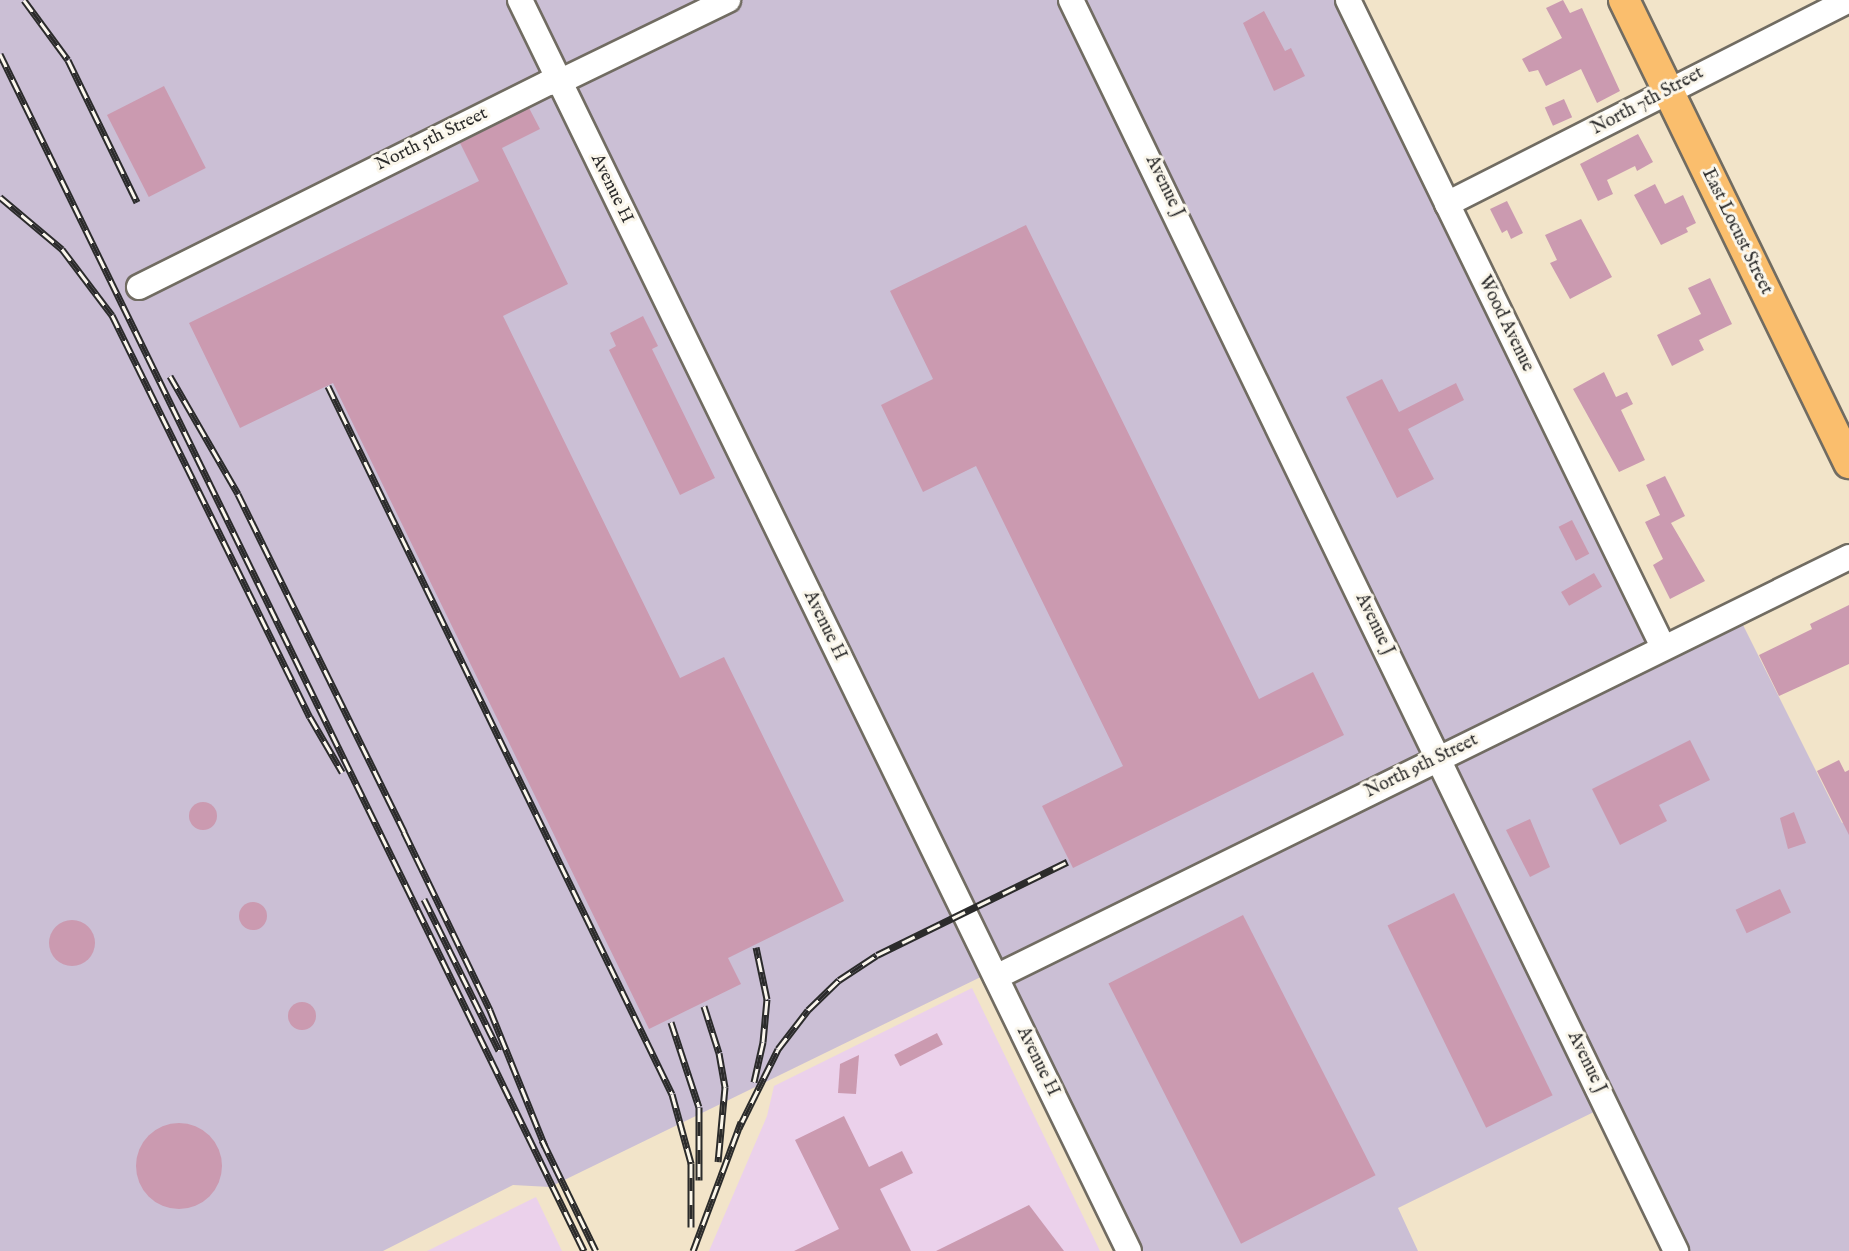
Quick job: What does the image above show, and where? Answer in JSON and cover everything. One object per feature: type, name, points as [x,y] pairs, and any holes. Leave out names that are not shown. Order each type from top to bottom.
[{"type":"main road","name":"East Locust Street","points":[[1624,0],[1849,463]]},
{"type":"street","name":"Avenue H","points":[[520,0],[1129,1251]]},
{"type":"street","name":"North 5th Street","points":[[139,287],[548,83],[559,82],[728,0]]},
{"type":"street","name":"Avenue J","points":[[1071,0],[1676,1251]]},
{"type":"street","name":"Wood Avenue","points":[[1347,0],[1663,647]]},
{"type":"street","name":"North 7th Street","points":[[1447,204],[1849,0]]},
{"type":"street","name":"North 9th Street","points":[[996,977],[1849,557]]},
{"type":"shaded area","points":[[0,0],[1348,0],[1663,647],[1736,611],[1842,823],[1849,820],[1849,1251],[1676,1251],[1606,1106],[1398,1208],[1418,1251],[1127,1251],[991,972],[550,1187],[513,1185],[383,1251],[0,1251]]},
{"type":"shaded area","points":[[972,988],[1100,1251],[709,1251],[767,1116],[774,1086]]},
{"type":"shaded area","points":[[536,1197],[562,1251],[427,1251]]},
{"type":"building","points":[[1563,0],[1570,13],[1582,8],[1620,91],[1597,103],[1581,69],[1546,86],[1538,70],[1529,72],[1522,59],[1562,38],[1546,8]]},
{"type":"building","points":[[1264,11],[1285,51],[1291,48],[1305,76],[1274,91],[1243,23]]},
{"type":"building","points":[[164,86],[206,168],[149,197],[107,115]]},
{"type":"building","points":[[1564,99],[1572,117],[1553,126],[1545,108]]},
{"type":"building","points":[[529,108],[540,129],[502,148],[568,284],[503,316],[680,678],[724,657],[844,901],[728,958],[741,984],[649,1029],[333,383],[240,428],[189,323],[479,181],[460,143]]},
{"type":"building","points":[[1638,134],[1653,162],[1637,171],[1635,166],[1607,180],[1613,194],[1598,201],[1580,164]]},
{"type":"building","points":[[1655,184],[1665,204],[1683,195],[1696,223],[1686,228],[1688,232],[1661,245],[1634,195]]},
{"type":"building","points":[[1507,201],[1523,233],[1511,239],[1507,230],[1502,233],[1490,209]]},
{"type":"building","points":[[1581,219],[1612,277],[1570,299],[1550,263],[1557,260],[1545,235]]},
{"type":"building","points":[[1026,225],[1259,699],[1313,672],[1344,735],[1073,868],[1042,806],[1123,766],[976,466],[923,492],[881,405],[933,379],[890,291]]},
{"type":"building","points":[[1710,278],[1732,324],[1699,340],[1704,350],[1672,366],[1657,335],[1701,314],[1688,288]]},
{"type":"building","points":[[643,316],[658,346],[652,349],[715,478],[680,495],[609,350],[616,346],[610,333]]},
{"type":"building","points":[[1604,372],[1616,397],[1627,392],[1633,404],[1621,410],[1645,460],[1619,472],[1573,389]]},
{"type":"building","points":[[1382,379],[1399,412],[1456,383],[1464,400],[1408,429],[1434,479],[1397,498],[1346,397]]},
{"type":"building","points":[[1665,476],[1685,516],[1671,523],[1705,581],[1670,599],[1653,565],[1663,559],[1645,522],[1660,515],[1646,485]]},
{"type":"building","points":[[1572,520],[1589,554],[1576,561],[1559,527]]},
{"type":"building","points":[[1594,573],[1602,587],[1569,606],[1561,592]]},
{"type":"building","points":[[1849,605],[1849,664],[1779,696],[1759,655],[1812,629],[1810,624]]},
{"type":"building","points":[[1690,740],[1710,780],[1659,805],[1667,821],[1620,845],[1592,789]]},
{"type":"building","points":[[1839,760],[1845,772],[1849,770],[1849,835],[1817,771]]},
{"type":"building","points":[[203,802],[213,806],[217,816],[213,826],[203,830],[193,826],[189,816],[193,806]]},
{"type":"building","points":[[1794,812],[1806,843],[1788,849],[1780,818]]},
{"type":"building","points":[[1530,819],[1550,867],[1530,877],[1506,830]]},
{"type":"building","points":[[1780,889],[1791,913],[1747,933],[1736,910]]},
{"type":"building","points":[[1454,893],[1553,1095],[1486,1128],[1387,925]]},
{"type":"building","points":[[253,902],[263,906],[267,916],[263,926],[253,930],[243,926],[239,916],[243,906]]},
{"type":"building","points":[[1243,915],[1376,1175],[1241,1244],[1108,984]]},
{"type":"building","points":[[72,920],[88,927],[95,943],[88,959],[72,966],[56,959],[49,943],[56,927]]},
{"type":"building","points":[[302,1002],[312,1006],[316,1016],[312,1026],[302,1030],[292,1026],[288,1016],[292,1006]]},
{"type":"building","points":[[937,1033],[943,1045],[900,1066],[894,1055]]},
{"type":"building","points":[[859,1055],[856,1094],[838,1093],[840,1064]]},
{"type":"building","points":[[844,1116],[869,1167],[902,1151],[913,1173],[880,1189],[911,1251],[794,1251],[839,1229],[795,1140]]},
{"type":"building","points":[[171,1123],[187,1123],[210,1135],[219,1149],[222,1166],[219,1183],[210,1197],[187,1209],[171,1209],[155,1202],[143,1190],[136,1174],[136,1158],[143,1142],[155,1130]]},
{"type":"building","points":[[1029,1205],[1064,1251],[936,1251]]},
{"type":"railway","points":[[24,0],[68,60],[137,202]]},
{"type":"railway","points":[[0,54],[584,1251]]},
{"type":"railway","points":[[0,197],[62,249],[112,315],[310,717],[342,772]]},
{"type":"railway","points":[[170,376],[238,494],[404,832],[490,1010],[545,1146]]},
{"type":"railway","points":[[328,386],[672,1094],[691,1163],[691,1227]]},
{"type":"railway","points":[[739,1128],[778,1049],[808,1010],[839,980],[877,955],[1067,862]]},
{"type":"railway","points":[[424,899],[499,1051]]},
{"type":"railway","points":[[754,1082],[763,1042],[767,999],[756,947]]},
{"type":"railway","points":[[704,1006],[719,1053],[725,1087],[718,1162]]},
{"type":"railway","points":[[671,1022],[699,1107],[699,1180]]},
{"type":"railway","points":[[693,1251],[741,1122]]},
{"type":"railway","points":[[542,1140],[596,1251]]}]
